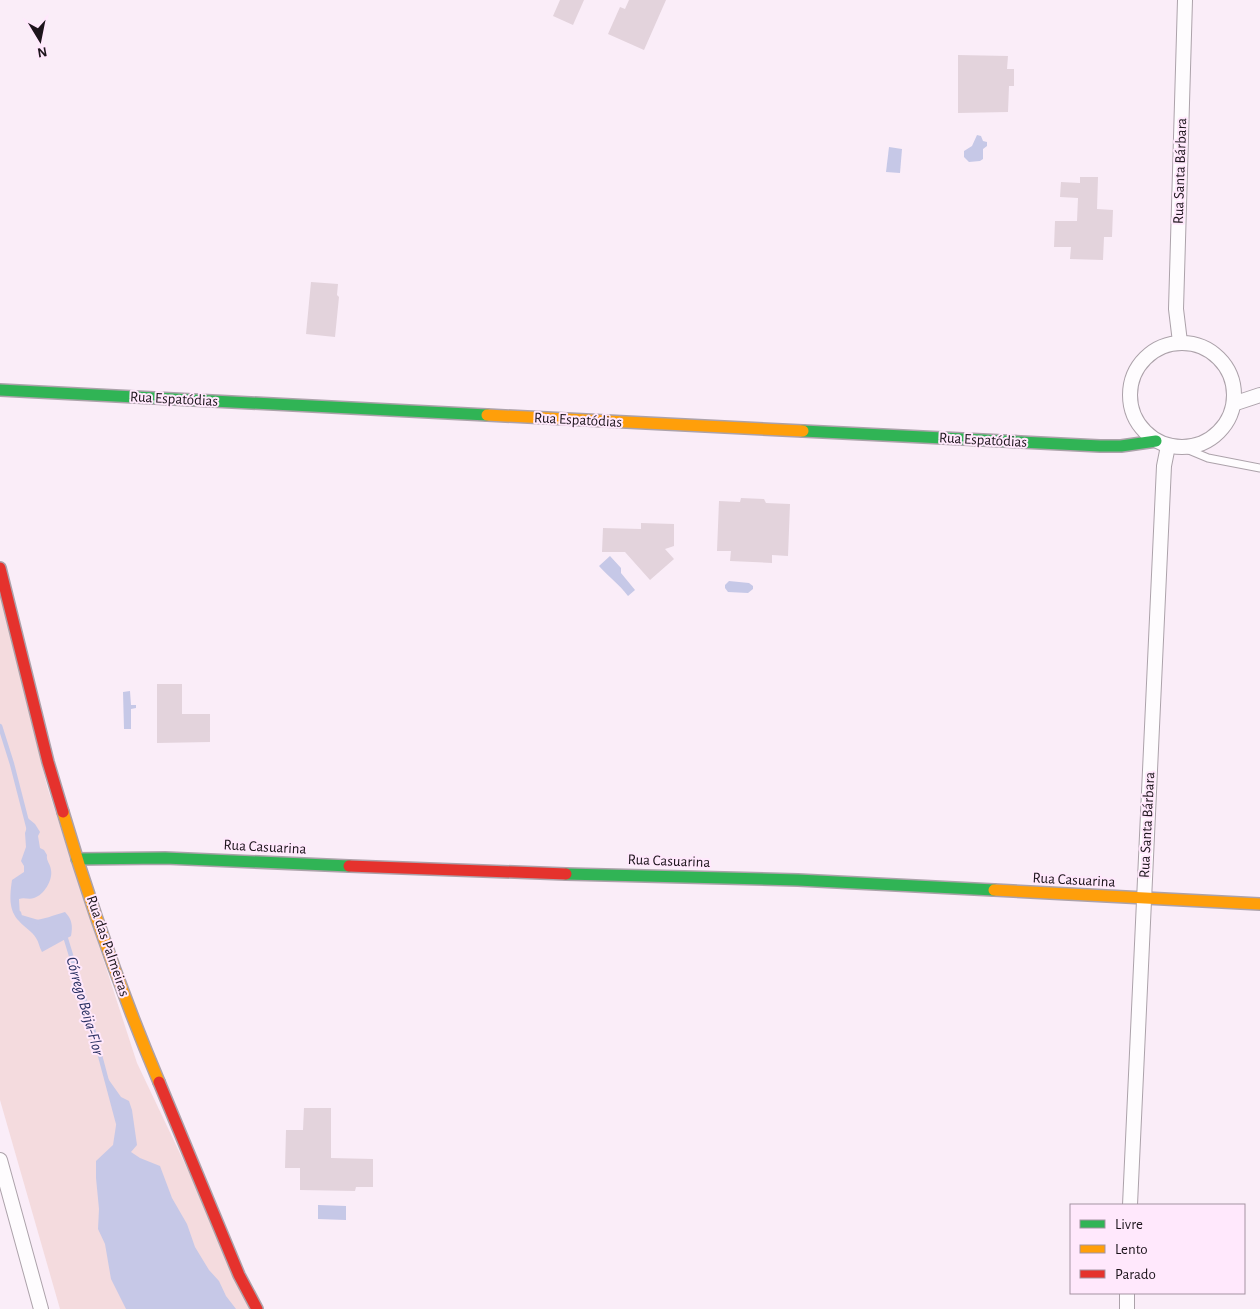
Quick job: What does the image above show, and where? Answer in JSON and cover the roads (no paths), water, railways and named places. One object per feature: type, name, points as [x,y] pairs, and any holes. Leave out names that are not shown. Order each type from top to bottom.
[{"type":"street","name":"Rua Santa Bárbara","points":[[1180,342],[1176,309],[1185,0]]},
{"type":"street","points":[[1180,342],[1197,344],[1212,352],[1224,363],[1232,377],[1236,403],[1226,425],[1215,436],[1200,444],[1184,448],[1162,444],[1143,431],[1133,416],[1129,400],[1130,383],[1137,367],[1148,354],[1163,346],[1180,342]]},
{"type":"street","name":"Rua Espatódias","points":[[0,390],[1100,446],[1162,444]]},
{"type":"street","points":[[1236,403],[1260,395]]},
{"type":"street","name":"Rua Santa Bárbara","points":[[1130,1204],[1164,466],[1162,444]]},
{"type":"street","name":"Rua das Palmeiras","points":[[0,568],[48,762],[77,859],[137,1029],[239,1275],[257,1309]]},
{"type":"street","name":"Rua Casuarina","points":[[77,859],[165,858],[438,870],[798,880],[1260,904]]},
{"type":"street","points":[[0,1160],[41,1309]]},
{"type":"street","points":[[1127,1294],[1127,1309]]},
{"type":"lane","points":[[1184,448],[1208,458],[1260,468]]},
{"type":"water","points":[[977,135],[987,142],[987,146],[983,149],[983,159],[969,162],[964,157],[964,151],[972,146]]},
{"type":"water","points":[[889,147],[902,149],[900,173],[886,172]]},
{"type":"water","points":[[610,556],[621,568],[621,573],[635,590],[628,596],[599,566]]},
{"type":"water","points":[[729,581],[749,583],[753,586],[753,589],[748,593],[728,592],[725,585]]},
{"type":"water","points":[[130,691],[131,705],[136,705],[136,708],[131,709],[131,729],[124,729],[123,692]]},
{"type":"water","points":[[24,815],[35,824],[40,832],[38,836],[40,848],[47,855],[51,878],[38,896],[32,899],[19,899],[20,917],[36,920],[65,912],[71,920],[72,926],[71,936],[42,952],[38,941],[15,917],[11,907],[12,880],[24,872],[24,866],[21,861],[26,847],[25,833],[28,824]]},
{"type":"water","points":[[104,1073],[121,1097],[129,1101],[137,1145],[131,1152],[160,1166],[172,1198],[187,1224],[195,1247],[236,1309],[126,1309],[111,1279],[105,1244],[98,1229],[99,1209],[96,1161],[113,1145],[117,1119]]},
{"type":"water","points":[[318,1205],[346,1206],[346,1220],[318,1219]]},
{"type":"waterway","name":"Córrego Beija-Flor","points":[[0,726],[29,830]]},
{"type":"waterway","points":[[19,913],[20,917],[37,922]]},
{"type":"waterway","name":"Córrego Beija-Flor","points":[[63,936],[66,939],[90,1018],[118,1123]]}]
